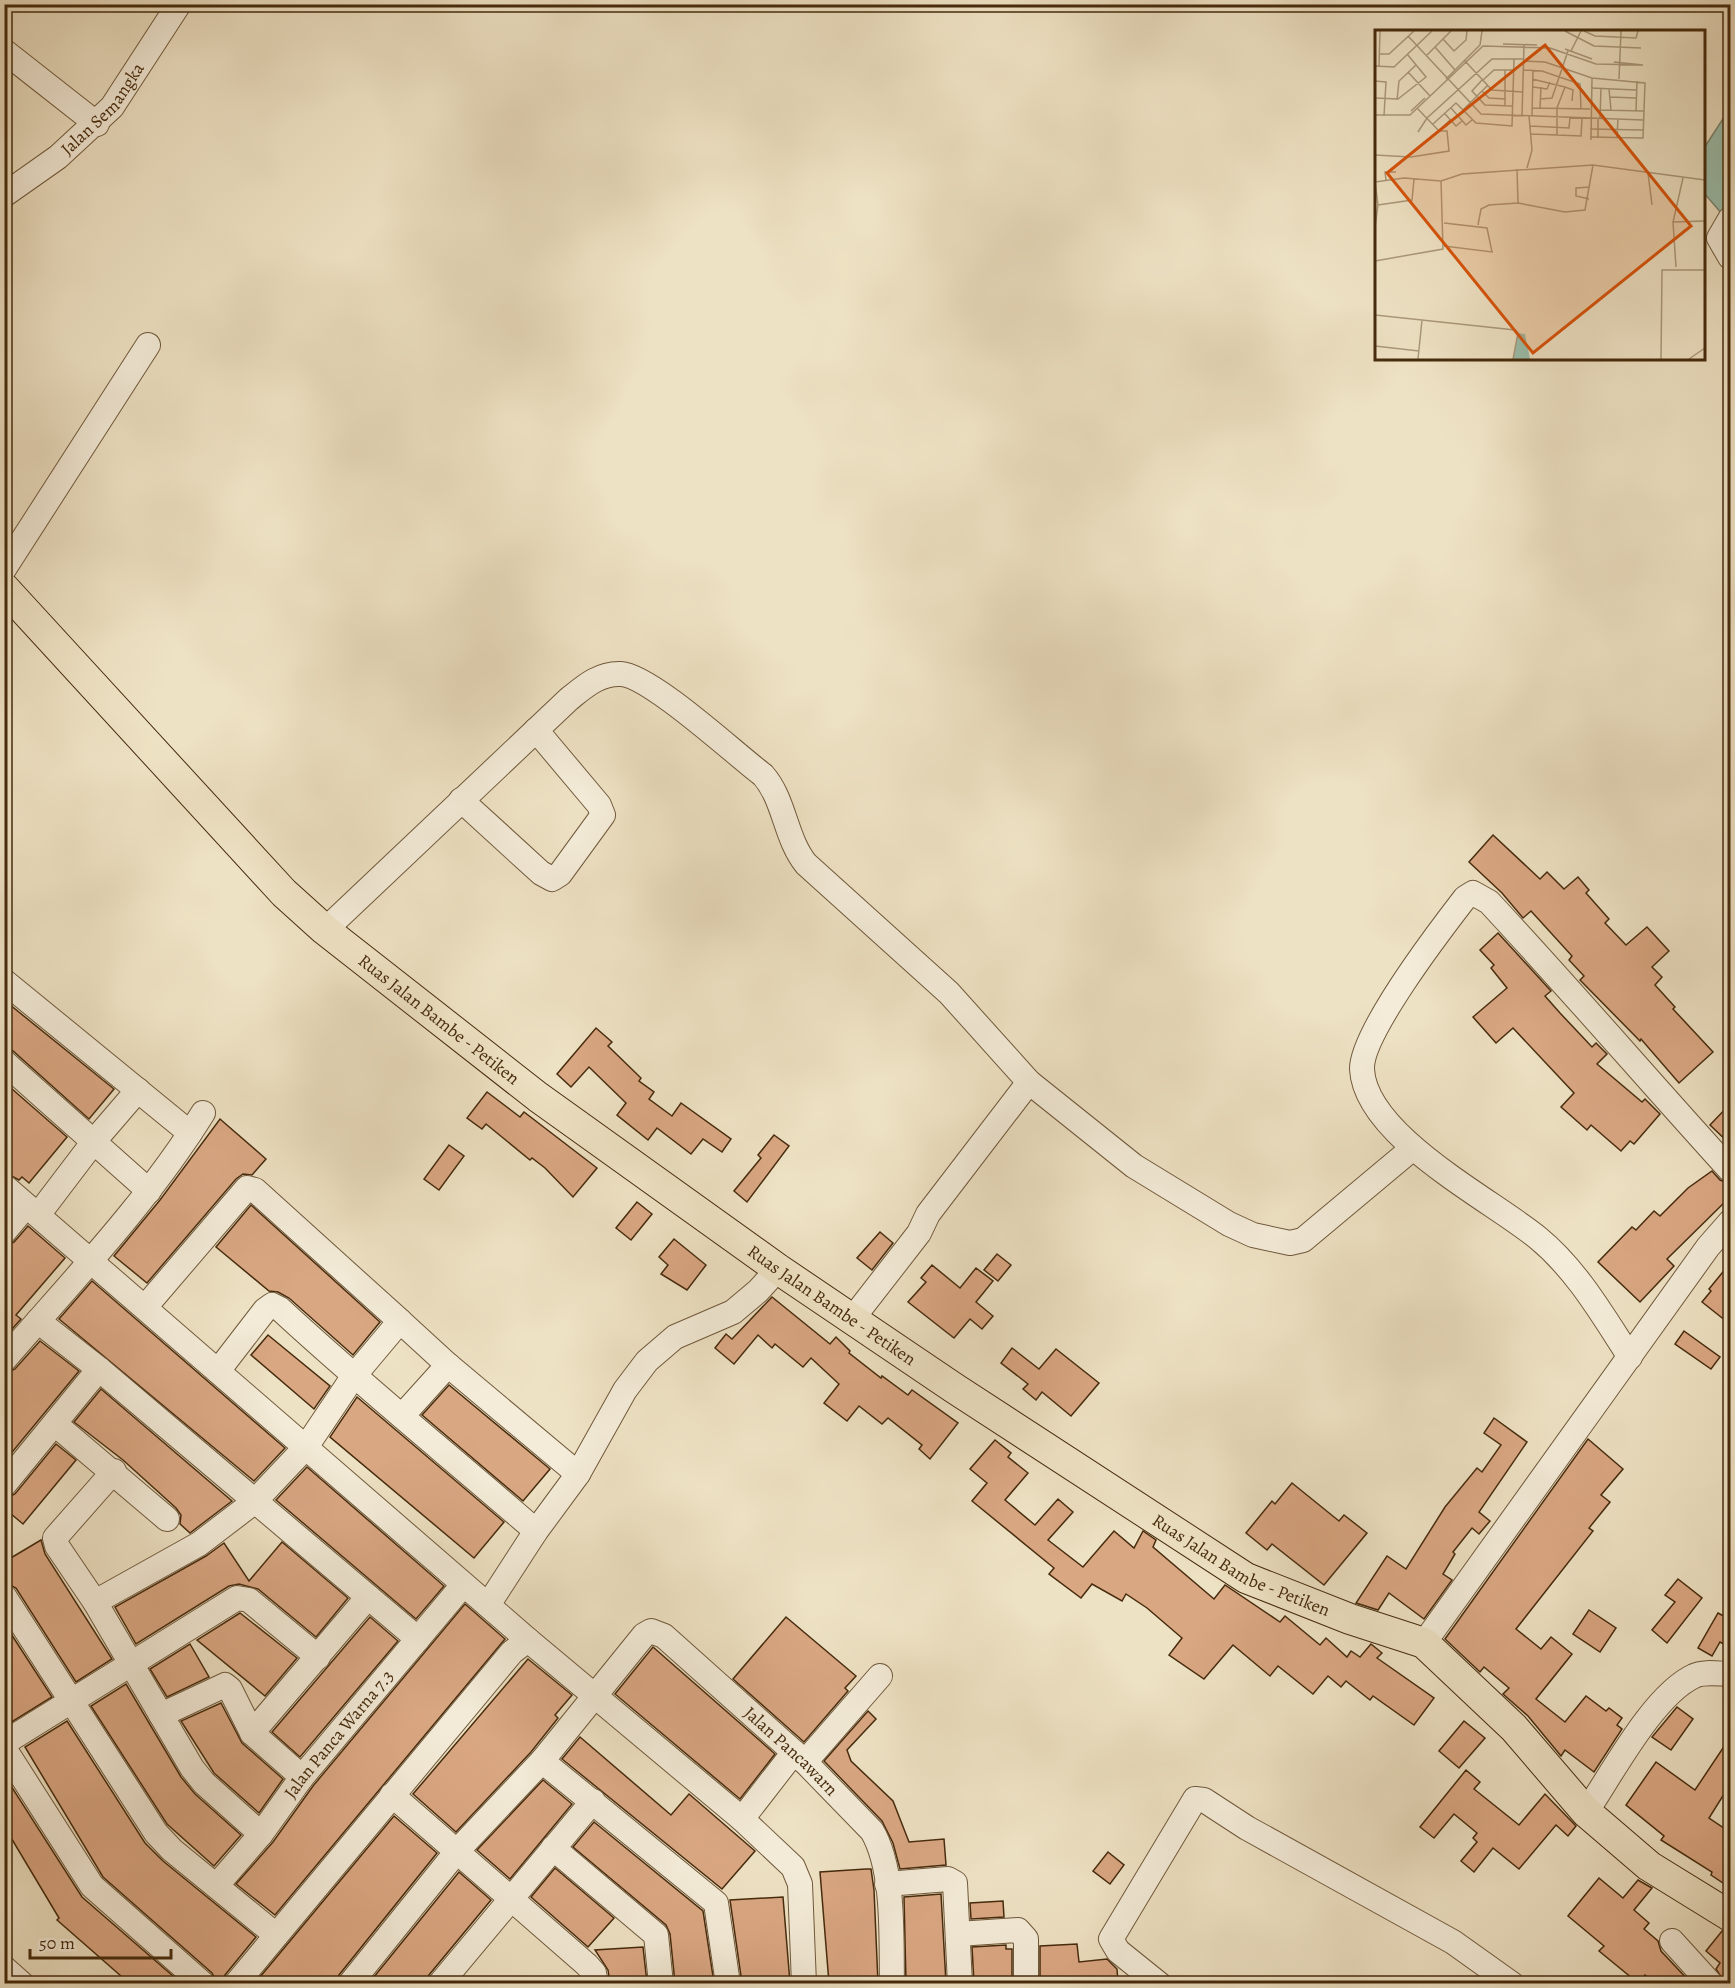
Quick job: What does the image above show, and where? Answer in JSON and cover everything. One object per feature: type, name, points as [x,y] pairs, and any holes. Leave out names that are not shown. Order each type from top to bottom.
[{"type":"main road","name":"Ruas Jalan Bambe - Petiken","points":[[4,588],[284,893],[325,930],[538,1097],[778,1269],[1246,1578],[1350,1619],[1424,1643],[1514,1728],[1586,1812],[1649,1866],[1731,1917]]},
{"type":"street","name":"Jalan Semangka","points":[[4,195],[58,157],[97,124],[112,107],[179,4]]},
{"type":"street","points":[[4,51],[97,124]]},
{"type":"street","points":[[1731,219],[1719,238],[1731,257]]},
{"type":"street","points":[[4,569],[148,345]]},
{"type":"street","points":[[325,930],[536,730],[593,680],[621,674],[639,680],[663,695],[762,775],[775,792],[798,855],[949,993],[1029,1082],[1134,1166],[1229,1224],[1274,1241],[1290,1243],[1303,1240],[1413,1148]]},
{"type":"street","points":[[461,800],[541,873],[552,879],[560,874],[603,815],[599,805],[536,730]]},
{"type":"street","points":[[1630,1357],[1587,1292],[1539,1238],[1455,1181],[1413,1148],[1390,1124],[1371,1097],[1362,1068],[1370,1040],[1420,956],[1465,898],[1473,893],[1489,902],[1563,982],[1622,1052],[1731,1170]]},
{"type":"street","points":[[7,988],[190,1133]]},
{"type":"street","points":[[4,1062],[95,1140],[149,1191]]},
{"type":"street","points":[[853,1318],[919,1233],[927,1214],[1029,1082]]},
{"type":"street","points":[[4,1232],[32,1210],[138,1090]]},
{"type":"street","points":[[4,1360],[92,1261],[149,1191],[203,1113]]},
{"type":"street","points":[[4,1186],[146,1306],[528,1641],[596,1695],[742,1819],[793,1867],[798,1875],[804,1983]]},
{"type":"street","points":[[146,1306],[247,1188],[255,1190],[447,1365],[578,1474]]},
{"type":"street","points":[[1424,1643],[1708,1246],[1731,1222]]},
{"type":"street","points":[[488,1605],[578,1474],[625,1390],[647,1361],[675,1337],[733,1312],[758,1291],[778,1269]]},
{"type":"street","points":[[218,1371],[272,1305],[280,1309],[353,1377],[402,1416],[536,1532]]},
{"type":"street","points":[[95,1602],[199,1544],[254,1502],[306,1447],[353,1377],[400,1320]]},
{"type":"street","points":[[38,1321],[418,1639]]},
{"type":"street","points":[[402,1416],[447,1365]]},
{"type":"street","points":[[4,1485],[99,1370]]},
{"type":"street","points":[[55,1424],[114,1471],[167,1519]]},
{"type":"street","points":[[114,1471],[55,1538],[57,1546],[95,1602],[204,1783],[261,1834]]},
{"type":"street","name":"Jalan Panca Warna 7.3","points":[[217,1885],[261,1834],[302,1777],[463,1584]]},
{"type":"street","points":[[4,1596],[156,1833],[276,1935]]},
{"type":"street","points":[[252,1732],[368,1597]]},
{"type":"street","points":[[203,1983],[92,1886],[4,1745],[72,1699],[240,1598],[249,1600],[318,1657]]},
{"type":"street","name":"Jalan Pancawarn","points":[[596,1695],[644,1635],[651,1631],[657,1633],[800,1757],[872,1831],[879,1842],[887,1884],[892,1983]]},
{"type":"street","points":[[236,1983],[512,1652],[528,1641]]},
{"type":"street","points":[[1586,1812],[1655,1709],[1671,1691],[1695,1675],[1731,1674]]},
{"type":"street","points":[[742,1819],[880,1676]]},
{"type":"street","points":[[162,1715],[225,1685],[230,1689],[252,1732],[302,1777]]},
{"type":"street","points":[[350,1983],[458,1850],[542,1761],[596,1695]]},
{"type":"street","points":[[542,1761],[593,1800],[716,1903],[728,1983]]},
{"type":"street","points":[[392,1795],[511,1896],[590,1969],[596,1977],[596,1983]]},
{"type":"street","points":[[1159,1983],[1118,1951],[1112,1940],[1195,1799],[1204,1800],[1247,1828],[1453,1942],[1512,1983]]},
{"type":"street","points":[[440,1983],[593,1800]]},
{"type":"street","points":[[553,1848],[656,1935],[661,1983]]},
{"type":"street","points":[[887,1884],[948,1880],[955,1882],[960,1983]]},
{"type":"street","points":[[958,1934],[1018,1930],[1023,1933],[1026,1939],[1026,1983]]},
{"type":"street","points":[[1672,1941],[1711,1983]]},
{"type":"street","points":[[4,1968],[22,1983]]},
{"type":"shaded area","points":[[1730,108],[1730,219],[1728,221],[1705,194],[1705,146]]},
{"type":"building","points":[[1493,835],[1540,879],[1547,872],[1564,889],[1578,877],[1589,890],[1586,893],[1609,919],[1605,923],[1626,945],[1647,927],[1669,951],[1652,967],[1662,977],[1655,985],[1675,1007],[1673,1009],[1713,1052],[1679,1083],[1641,1039],[1640,1041],[1580,980],[1584,976],[1569,960],[1572,956],[1531,911],[1523,918],[1502,893],[1469,862]]},
{"type":"building","points":[[1498,933],[1551,991],[1545,996],[1560,1013],[1592,1047],[1596,1043],[1607,1054],[1597,1064],[1642,1102],[1645,1099],[1660,1114],[1634,1144],[1630,1141],[1621,1151],[1591,1125],[1587,1130],[1561,1107],[1574,1093],[1513,1028],[1496,1043],[1473,1017],[1507,988],[1491,968],[1494,965],[1480,950]]},
{"type":"building","points":[[4,1000],[114,1089],[89,1119],[13,1051],[4,1048]]},
{"type":"building","points":[[596,1028],[612,1042],[608,1046],[641,1078],[639,1081],[654,1092],[649,1099],[672,1116],[681,1103],[731,1139],[722,1152],[703,1139],[691,1154],[657,1128],[648,1140],[617,1115],[626,1103],[589,1067],[571,1087],[557,1074]]},
{"type":"building","points":[[4,1082],[67,1137],[29,1183],[22,1177],[19,1180],[4,1172]]},
{"type":"building","points":[[487,1092],[520,1117],[524,1112],[597,1168],[573,1197],[532,1158],[530,1160],[486,1124],[482,1129],[467,1118]]},
{"type":"building","points":[[1731,1103],[1731,1145],[1710,1125]]},
{"type":"building","points":[[220,1119],[266,1159],[252,1175],[243,1174],[236,1179],[147,1283],[114,1256],[160,1200]]},
{"type":"building","points":[[774,1135],[789,1146],[747,1202],[734,1191],[761,1158],[758,1155]]},
{"type":"building","points":[[449,1145],[464,1156],[439,1190],[424,1179]]},
{"type":"building","points":[[1712,1171],[1720,1180],[1731,1184],[1731,1196],[1667,1259],[1674,1266],[1640,1302],[1598,1262],[1632,1227],[1636,1230],[1654,1211],[1660,1216],[1688,1188]]},
{"type":"building","points":[[637,1202],[652,1214],[631,1240],[616,1228]]},
{"type":"building","points":[[251,1205],[380,1322],[353,1355],[289,1298],[278,1292],[269,1291],[216,1247]]},
{"type":"building","points":[[28,1226],[65,1258],[16,1315],[21,1319],[4,1338],[4,1246],[14,1242]]},
{"type":"building","points":[[880,1232],[893,1243],[872,1270],[857,1258]]},
{"type":"building","points":[[674,1239],[706,1265],[687,1290],[661,1274],[668,1265],[659,1257]]},
{"type":"building","points":[[997,1254],[1011,1265],[998,1281],[984,1270]]},
{"type":"building","points":[[1731,1262],[1731,1325],[1702,1302],[1711,1291],[1709,1289]]},
{"type":"building","points":[[932,1265],[960,1288],[976,1268],[993,1281],[976,1302],[993,1316],[982,1329],[970,1319],[954,1338],[908,1302],[926,1282],[921,1278]]},
{"type":"building","points":[[92,1281],[285,1448],[254,1481],[59,1319]]},
{"type":"building","points":[[772,1297],[830,1344],[836,1337],[850,1351],[849,1353],[881,1378],[882,1376],[908,1395],[912,1390],[958,1423],[930,1459],[919,1449],[922,1445],[888,1418],[882,1424],[859,1406],[847,1421],[824,1403],[839,1384],[811,1358],[803,1367],[775,1344],[772,1348],[758,1335],[734,1364],[715,1348],[726,1334],[732,1339]]},
{"type":"building","points":[[1684,1331],[1720,1357],[1711,1369],[1675,1344]]},
{"type":"building","points":[[268,1335],[330,1386],[314,1409],[251,1355]]},
{"type":"building","points":[[40,1341],[79,1371],[4,1462],[4,1374],[15,1369]]},
{"type":"building","points":[[1012,1348],[1039,1369],[1056,1349],[1099,1383],[1071,1416],[1042,1392],[1036,1400],[1023,1389],[1028,1384],[1001,1363]]},
{"type":"building","points":[[449,1385],[550,1469],[523,1501],[422,1415]]},
{"type":"building","points":[[101,1389],[232,1501],[190,1533],[180,1524],[181,1515],[176,1508],[123,1460],[74,1422]]},
{"type":"building","points":[[357,1397],[504,1522],[474,1558],[330,1437]]},
{"type":"building","points":[[1494,1418],[1527,1442],[1479,1512],[1490,1521],[1479,1534],[1472,1528],[1453,1552],[1455,1554],[1443,1574],[1452,1580],[1424,1619],[1389,1593],[1378,1610],[1356,1603],[1387,1556],[1406,1569],[1445,1507],[1477,1468],[1482,1472],[1501,1445],[1484,1433]]},
{"type":"building","points":[[1588,1439],[1623,1469],[1601,1495],[1610,1502],[1589,1528],[1593,1531],[1516,1629],[1541,1649],[1551,1637],[1572,1654],[1536,1699],[1565,1722],[1586,1696],[1606,1711],[1609,1708],[1622,1718],[1617,1725],[1622,1729],[1594,1772],[1565,1750],[1561,1756],[1528,1716],[1503,1694],[1509,1688],[1484,1667],[1480,1672],[1445,1639]]},
{"type":"building","points":[[995,1440],[1011,1453],[1008,1457],[1028,1473],[1005,1500],[1035,1525],[1058,1499],[1073,1512],[1048,1540],[1083,1567],[1114,1531],[1134,1548],[1143,1531],[1156,1540],[1153,1547],[1214,1599],[1225,1585],[1280,1622],[1285,1616],[1320,1645],[1326,1638],[1347,1657],[1351,1651],[1360,1657],[1371,1644],[1382,1653],[1377,1658],[1434,1698],[1414,1725],[1373,1696],[1370,1700],[1346,1681],[1341,1687],[1328,1676],[1313,1694],[1278,1666],[1270,1676],[1233,1645],[1204,1679],[1169,1655],[1182,1638],[1147,1608],[1126,1594],[1122,1601],[1092,1584],[1081,1598],[1049,1574],[1054,1568],[972,1501],[987,1483],[970,1469]]},
{"type":"building","points":[[56,1444],[76,1460],[23,1524],[4,1508],[4,1499],[15,1494]]},
{"type":"building","points":[[307,1467],[444,1586],[416,1619],[276,1500]]},
{"type":"building","points":[[1292,1483],[1339,1521],[1344,1515],[1367,1533],[1324,1585],[1272,1544],[1267,1550],[1246,1533],[1272,1501],[1275,1504]]},
{"type":"building","points":[[41,1540],[45,1554],[112,1659],[76,1682],[16,1588],[4,1582],[4,1562]]},
{"type":"building","points":[[282,1542],[348,1598],[316,1637],[258,1589],[239,1584],[229,1586],[136,1644],[115,1607],[206,1556],[224,1543],[249,1581]]},
{"type":"building","points":[[1678,1579],[1702,1598],[1667,1643],[1652,1630],[1675,1602],[1665,1595]]},
{"type":"building","points":[[465,1604],[505,1639],[275,1915],[236,1884],[273,1842],[313,1786]]},
{"type":"building","points":[[1589,1610],[1616,1628],[1600,1652],[1573,1634]]},
{"type":"building","points":[[240,1613],[297,1658],[265,1696],[197,1640]]},
{"type":"building","points":[[1718,1613],[1731,1620],[1731,1648],[1720,1642],[1712,1656],[1698,1648]]},
{"type":"building","points":[[370,1617],[398,1641],[300,1757],[272,1732]]},
{"type":"building","points":[[786,1617],[856,1676],[845,1688],[848,1691],[804,1742],[733,1679]]},
{"type":"building","points":[[4,1623],[52,1697],[10,1723],[4,1714]]},
{"type":"building","points":[[190,1644],[209,1677],[167,1697],[150,1669]]},
{"type":"building","points":[[653,1647],[775,1754],[740,1799],[615,1694]]},
{"type":"building","points":[[528,1659],[572,1695],[555,1715],[558,1718],[531,1752],[456,1832],[413,1794]]},
{"type":"building","points":[[126,1684],[181,1777],[195,1794],[241,1835],[214,1866],[167,1824],[91,1706]]},
{"type":"building","points":[[221,1703],[242,1743],[283,1779],[259,1813],[214,1773],[181,1721]]},
{"type":"building","points":[[1677,1707],[1693,1719],[1671,1750],[1652,1737]]},
{"type":"building","points":[[868,1711],[876,1719],[847,1750],[851,1761],[893,1801],[909,1842],[944,1839],[946,1865],[900,1869],[893,1843],[882,1821],[824,1761]]},
{"type":"building","points":[[67,1721],[145,1843],[163,1861],[256,1937],[225,1975],[222,1983],[217,1983],[212,1973],[103,1877],[25,1747]]},
{"type":"building","points":[[1464,1721],[1485,1738],[1459,1768],[1439,1751]]},
{"type":"building","points":[[1731,1736],[1731,1783],[1709,1818],[1731,1833],[1731,1872],[1723,1883],[1711,1875],[1712,1872],[1661,1840],[1664,1836],[1626,1805],[1656,1762],[1695,1790]]},
{"type":"building","points":[[580,1737],[671,1815],[689,1794],[755,1851],[722,1889],[562,1759]]},
{"type":"building","points":[[1466,1770],[1480,1782],[1474,1789],[1519,1825],[1545,1794],[1576,1826],[1568,1836],[1556,1825],[1519,1869],[1493,1848],[1474,1872],[1461,1861],[1477,1842],[1473,1838],[1477,1833],[1454,1814],[1434,1838],[1420,1827]]},
{"type":"building","points":[[4,1775],[82,1897],[181,1983],[129,1983],[57,1920],[59,1918],[4,1826]]},
{"type":"building","points":[[543,1780],[572,1804],[510,1879],[477,1850]]},
{"type":"building","points":[[394,1816],[437,1853],[339,1975],[336,1983],[255,1983]]},
{"type":"building","points":[[594,1822],[703,1911],[714,1983],[675,1983],[670,1934],[666,1925],[573,1847]]},
{"type":"building","points":[[1108,1852],[1124,1865],[1110,1884],[1093,1871]]},
{"type":"building","points":[[555,1868],[614,1918],[588,1947],[531,1897]]},
{"type":"building","points":[[871,1869],[878,1983],[829,1983],[820,1872]]},
{"type":"building","points":[[459,1872],[491,1900],[429,1975],[426,1983],[369,1983]]},
{"type":"building","points":[[1599,1878],[1623,1898],[1638,1880],[1652,1888],[1634,1910],[1649,1923],[1644,1929],[1658,1941],[1661,1951],[1691,1983],[1655,1983],[1645,1975],[1638,1983],[1599,1951],[1604,1946],[1568,1916]]},
{"type":"building","points":[[941,1894],[946,1983],[906,1983],[904,1897]]},
{"type":"building","points":[[783,1897],[790,1983],[742,1983],[730,1900]]},
{"type":"building","points":[[1003,1901],[1004,1917],[971,1919],[970,1903]]},
{"type":"building","points":[[1722,1931],[1731,1933],[1731,1983],[1725,1983],[1716,1969],[1720,1963],[1706,1951]]},
{"type":"building","points":[[1077,1944],[1079,1962],[1107,1959],[1117,1969],[1118,1983],[1040,1983],[1040,1946]]},
{"type":"building","points":[[1006,1945],[1006,1949],[1012,1949],[1012,1983],[974,1983],[972,1947]]},
{"type":"building","points":[[643,1947],[647,1983],[610,1983],[608,1970],[595,1950]]}]
